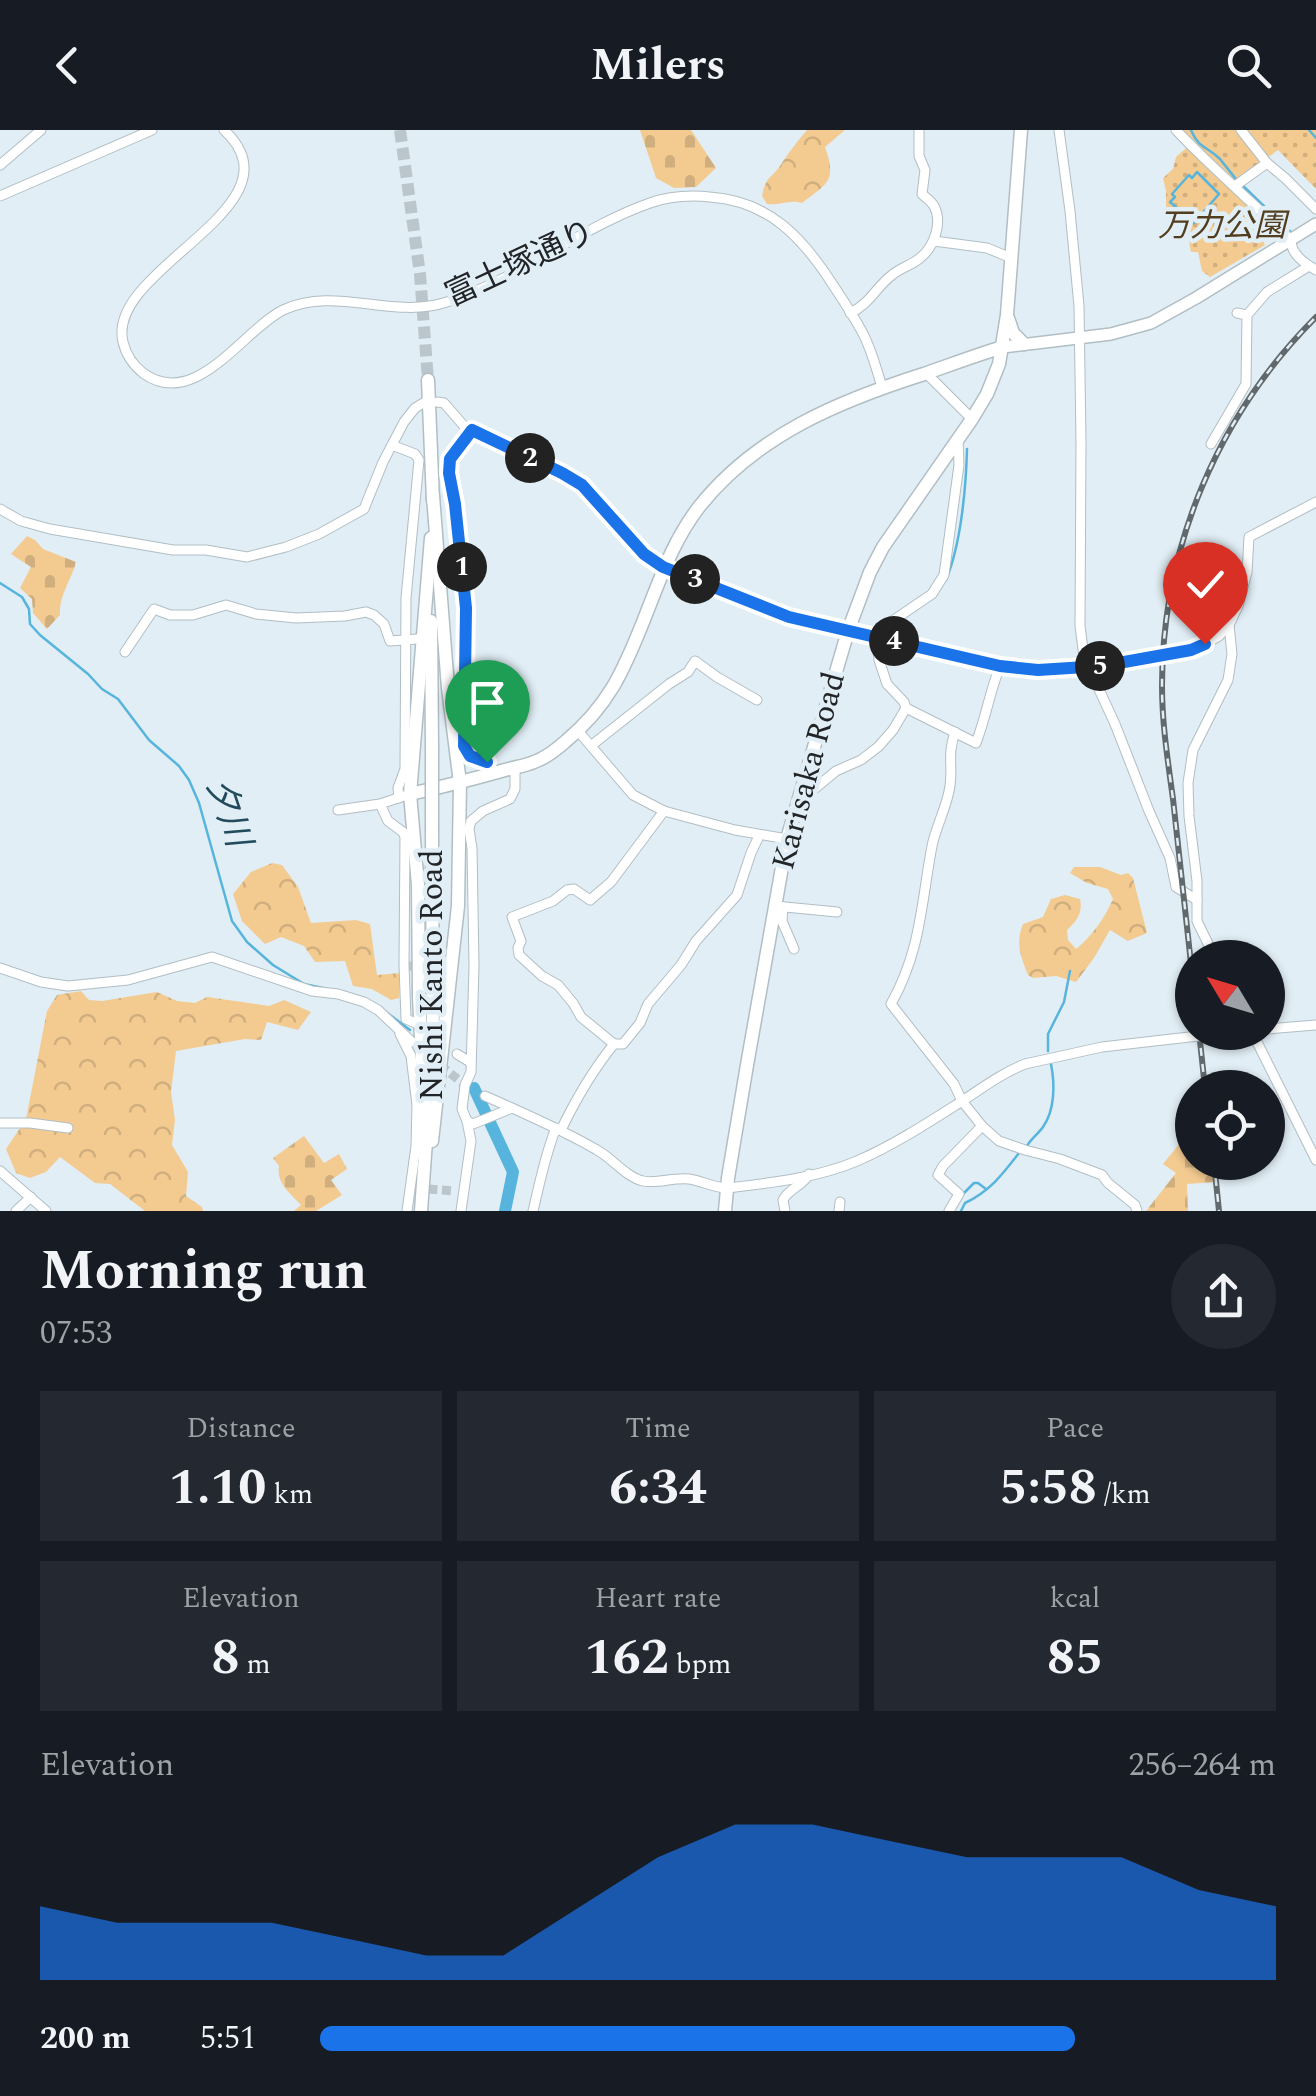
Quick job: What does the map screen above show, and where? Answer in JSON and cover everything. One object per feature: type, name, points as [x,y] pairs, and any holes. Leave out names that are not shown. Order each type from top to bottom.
[{"type":"highway","name":"Karisaka Road","points":[[725,1211],[787,840],[848,631],[882,547],[972,419],[987,394],[1003,348],[1021,130]]},
{"type":"highway","points":[[1007,315],[1013,333],[1024,344]]},
{"type":"highway","points":[[404,796],[535,762],[578,731],[618,682],[663,567],[699,506],[754,453],[830,408],[1003,348]]},
{"type":"highway","points":[[973,357],[985,367],[987,394]]},
{"type":"highway","name":"Nishi Kanto Road","points":[[423,1211],[431,1149],[434,980],[433,496],[428,380]]},
{"type":"highway","points":[[431,1149],[458,906],[460,783],[448,688],[433,496]]},
{"type":"highway","points":[[423,1211],[426,1140],[418,997],[418,885],[404,796],[431,538]]},
{"type":"main road","points":[[1003,348],[1124,331],[1150,322],[1316,224]]},
{"type":"street","points":[[0,165],[41,130]]},
{"type":"street","points":[[0,196],[152,130]]},
{"type":"street","name":"富士塚通り","points":[[224,130],[237,144],[242,160],[242,183],[236,195],[134,298],[123,320],[122,336],[130,360],[152,378],[182,383],[200,376],[268,319],[301,304],[332,300],[402,309],[447,302],[476,292],[650,203],[681,196],[735,200],[785,226],[812,252],[863,332],[882,387]]},
{"type":"street","points":[[850,313],[863,308],[892,274],[921,258],[934,240],[934,206],[922,194],[926,170],[919,156],[920,130]]},
{"type":"street","points":[[1059,130],[1080,338],[1080,626],[1084,657],[1170,858],[1176,887],[1197,900]]},
{"type":"street","points":[[1176,130],[1214,170],[1239,184],[1313,268],[1267,292],[1242,314],[1246,384],[1211,444]]},
{"type":"street","points":[[1241,130],[1267,163],[1316,210]]},
{"type":"street","points":[[1239,184],[1267,163]]},
{"type":"street","points":[[934,240],[987,248],[1010,258]]},
{"type":"street","points":[[926,373],[972,419]]},
{"type":"street","points":[[0,509],[21,521],[50,529],[173,550],[206,550],[248,557],[286,548],[364,509],[404,422],[415,408],[431,402],[444,403],[454,418],[472,430],[582,485],[644,554],[663,567],[789,617],[1000,666],[1038,670],[1088,667],[1191,650],[1219,636],[1229,625],[1242,593],[1249,537],[1316,502]]},
{"type":"street","points":[[472,430],[450,459],[449,473],[466,608],[464,746],[470,756],[487,762],[492,774]]},
{"type":"street","points":[[958,440],[959,466],[944,575],[932,594],[888,624],[878,638],[879,660],[887,684],[906,708],[976,743],[1000,666]]},
{"type":"street","points":[[338,810],[404,796],[398,788],[405,769],[406,598],[419,460],[415,454],[392,445]]},
{"type":"street","points":[[125,652],[154,609],[170,615],[193,615],[226,605],[256,614],[296,618],[366,612],[384,624],[390,640],[417,639]]},
{"type":"street","points":[[1207,940],[1197,921],[1189,812],[1190,764],[1228,680],[1232,654],[1229,625]]},
{"type":"street","points":[[592,746],[688,672],[695,661],[757,700]]},
{"type":"street","points":[[796,804],[836,771],[878,747],[894,730],[906,708]]},
{"type":"street","points":[[578,731],[633,795],[664,811],[787,840]]},
{"type":"street","points":[[955,732],[949,751],[950,784],[932,846],[918,940],[891,1004],[954,1084],[962,1101],[1000,1142],[1060,1158],[1102,1175],[1137,1211]]},
{"type":"street","points":[[461,1211],[459,1191],[471,1141],[462,1108],[470,1067],[474,966],[469,829],[475,816],[510,799],[515,789],[515,767]]},
{"type":"street","points":[[380,804],[388,821],[405,837],[406,1019],[416,1024]]},
{"type":"street","points":[[664,811],[611,882],[590,900],[574,889],[567,890],[553,901],[512,917],[521,941],[519,955],[558,985],[581,1016],[614,1044],[623,1044],[696,941],[737,896],[760,836]]},
{"type":"street","points":[[794,950],[779,906],[838,912]]},
{"type":"street","points":[[0,968],[41,982],[68,986],[128,980],[212,958],[312,991],[364,1002],[412,1042]]},
{"type":"street","points":[[462,968],[474,966]]},
{"type":"street","points":[[1285,1027],[1316,1025]]},
{"type":"street","points":[[396,1028],[412,1056],[416,1105],[413,1188],[407,1211]]},
{"type":"street","points":[[485,1096],[558,1129],[646,1182],[690,1179],[728,1188],[809,1174],[856,1161],[998,1076],[1025,1064],[1102,1047],[1175,1039]]},
{"type":"street","points":[[534,1211],[544,1159],[558,1129],[614,1044]]},
{"type":"street","points":[[1261,1050],[1316,1160]]},
{"type":"street","points":[[458,1054],[470,1067]]},
{"type":"street","points":[[467,1121],[473,1124],[512,1108]]},
{"type":"street","points":[[0,1123],[68,1128]]},
{"type":"street","points":[[950,1211],[959,1194],[938,1175],[982,1126]]},
{"type":"street","points":[[0,1171],[46,1211]]},
{"type":"street","points":[[785,1211],[786,1194],[805,1182],[809,1174]]},
{"type":"street","points":[[16,1211],[32,1197]]},
{"type":"green space","points":[[640,130],[691,130],[716,168],[696,187],[674,188],[656,178]]},
{"type":"green space","points":[[807,130],[845,130],[825,147],[830,167],[828,180],[802,203],[767,204],[762,196],[767,181]]},
{"type":"green space","name":"万力公園","points":[[1179,130],[1316,130],[1316,189],[1278,150],[1235,182],[1268,220],[1257,229],[1265,245],[1210,277],[1202,271],[1198,252],[1191,252],[1182,223],[1166,211],[1163,178],[1173,169],[1176,157],[1192,143]]},
{"type":"green space","points":[[27,536],[43,549],[76,562],[63,594],[60,615],[47,629],[33,613],[32,599],[20,588],[31,567],[11,554]]},
{"type":"green space","points":[[272,863],[282,865],[298,887],[311,923],[356,920],[370,924],[377,975],[400,973],[399,998],[391,1000],[372,989],[353,986],[345,961],[315,962],[304,946],[281,937],[265,944],[242,921],[233,894],[251,872]]},
{"type":"green space","points":[[1074,867],[1128,873],[1133,878],[1147,933],[1128,941],[1110,930],[1076,982],[1056,976],[1033,978],[1028,975],[1020,950],[1023,924],[1043,917],[1051,899],[1065,895],[1080,899],[1078,916],[1067,930],[1068,940],[1076,949],[1098,926],[1113,899],[1108,889],[1070,873]]},
{"type":"green space","points":[[81,991],[89,1000],[102,1001],[157,992],[177,1001],[195,1003],[207,997],[269,1006],[284,1000],[311,1012],[298,1030],[267,1022],[261,1040],[245,1039],[176,1051],[171,1092],[175,1120],[172,1145],[188,1172],[186,1196],[203,1211],[145,1211],[110,1184],[95,1183],[60,1157],[46,1172],[30,1178],[16,1173],[6,1149],[26,1119],[47,1011],[57,995]]},
{"type":"green space","points":[[304,1136],[324,1163],[339,1154],[347,1169],[331,1180],[342,1195],[316,1211],[294,1211],[301,1205],[282,1183],[273,1158]]},
{"type":"green space","points":[[1175,1149],[1175,1172],[1163,1164]]},
{"type":"green space","points":[[1175,1174],[1175,1180],[1215,1180],[1187,1184],[1188,1211],[1146,1211]]},
{"type":"waterway","points":[[1191,130],[1197,141],[1220,159],[1236,179]]},
{"type":"waterway","points":[[1309,130],[1316,138]]},
{"type":"waterway","points":[[1197,172],[1219,194],[1194,223],[1170,202],[1189,175],[1192,178],[1197,172]]},
{"type":"waterway","points":[[1241,184],[1293,234]]},
{"type":"waterway","points":[[946,580],[959,533],[967,449]]},
{"type":"waterway","name":"夕川","points":[[0,583],[22,597],[29,609],[30,624],[40,635],[118,699],[149,740],[189,780],[232,921],[247,942],[273,965],[304,984],[323,988]]},
{"type":"waterway","points":[[1048,1051],[1048,1034],[1064,1002],[1070,971]]},
{"type":"waterway","name":"夕川","points":[[374,1003],[410,1030]]},
{"type":"waterway","points":[[1027,1146],[1050,1113],[1051,1064]]},
{"type":"waterway","name":"夕川","points":[[474,1088],[513,1172],[505,1211]]},
{"type":"waterway","points":[[961,1211],[965,1203],[995,1182],[1019,1153]]},
{"type":"waterway","points":[[961,1196],[974,1183],[986,1189]]},
{"type":"tunnel","points":[[400,130],[420,274],[428,380]]},
{"type":"tunnel","points":[[408,966],[462,968]]},
{"type":"tunnel","points":[[440,1065],[465,1085]]},
{"type":"tunnel","points":[[415,1188],[455,1191]]},
{"type":"railway","points":[[1188,940],[1162,700],[1172,583],[1202,486],[1224,440],[1281,355],[1316,317]]},
{"type":"railway","points":[[1201,1050],[1203,1070]]},
{"type":"railway","points":[[1216,1180],[1219,1211]]},
{"type":"route","points":[[487,762],[470,756],[464,746],[466,608],[449,473],[450,459],[472,430],[582,485],[644,554],[663,567],[789,617],[1000,666],[1038,670],[1102,666],[1205,644]]}]
